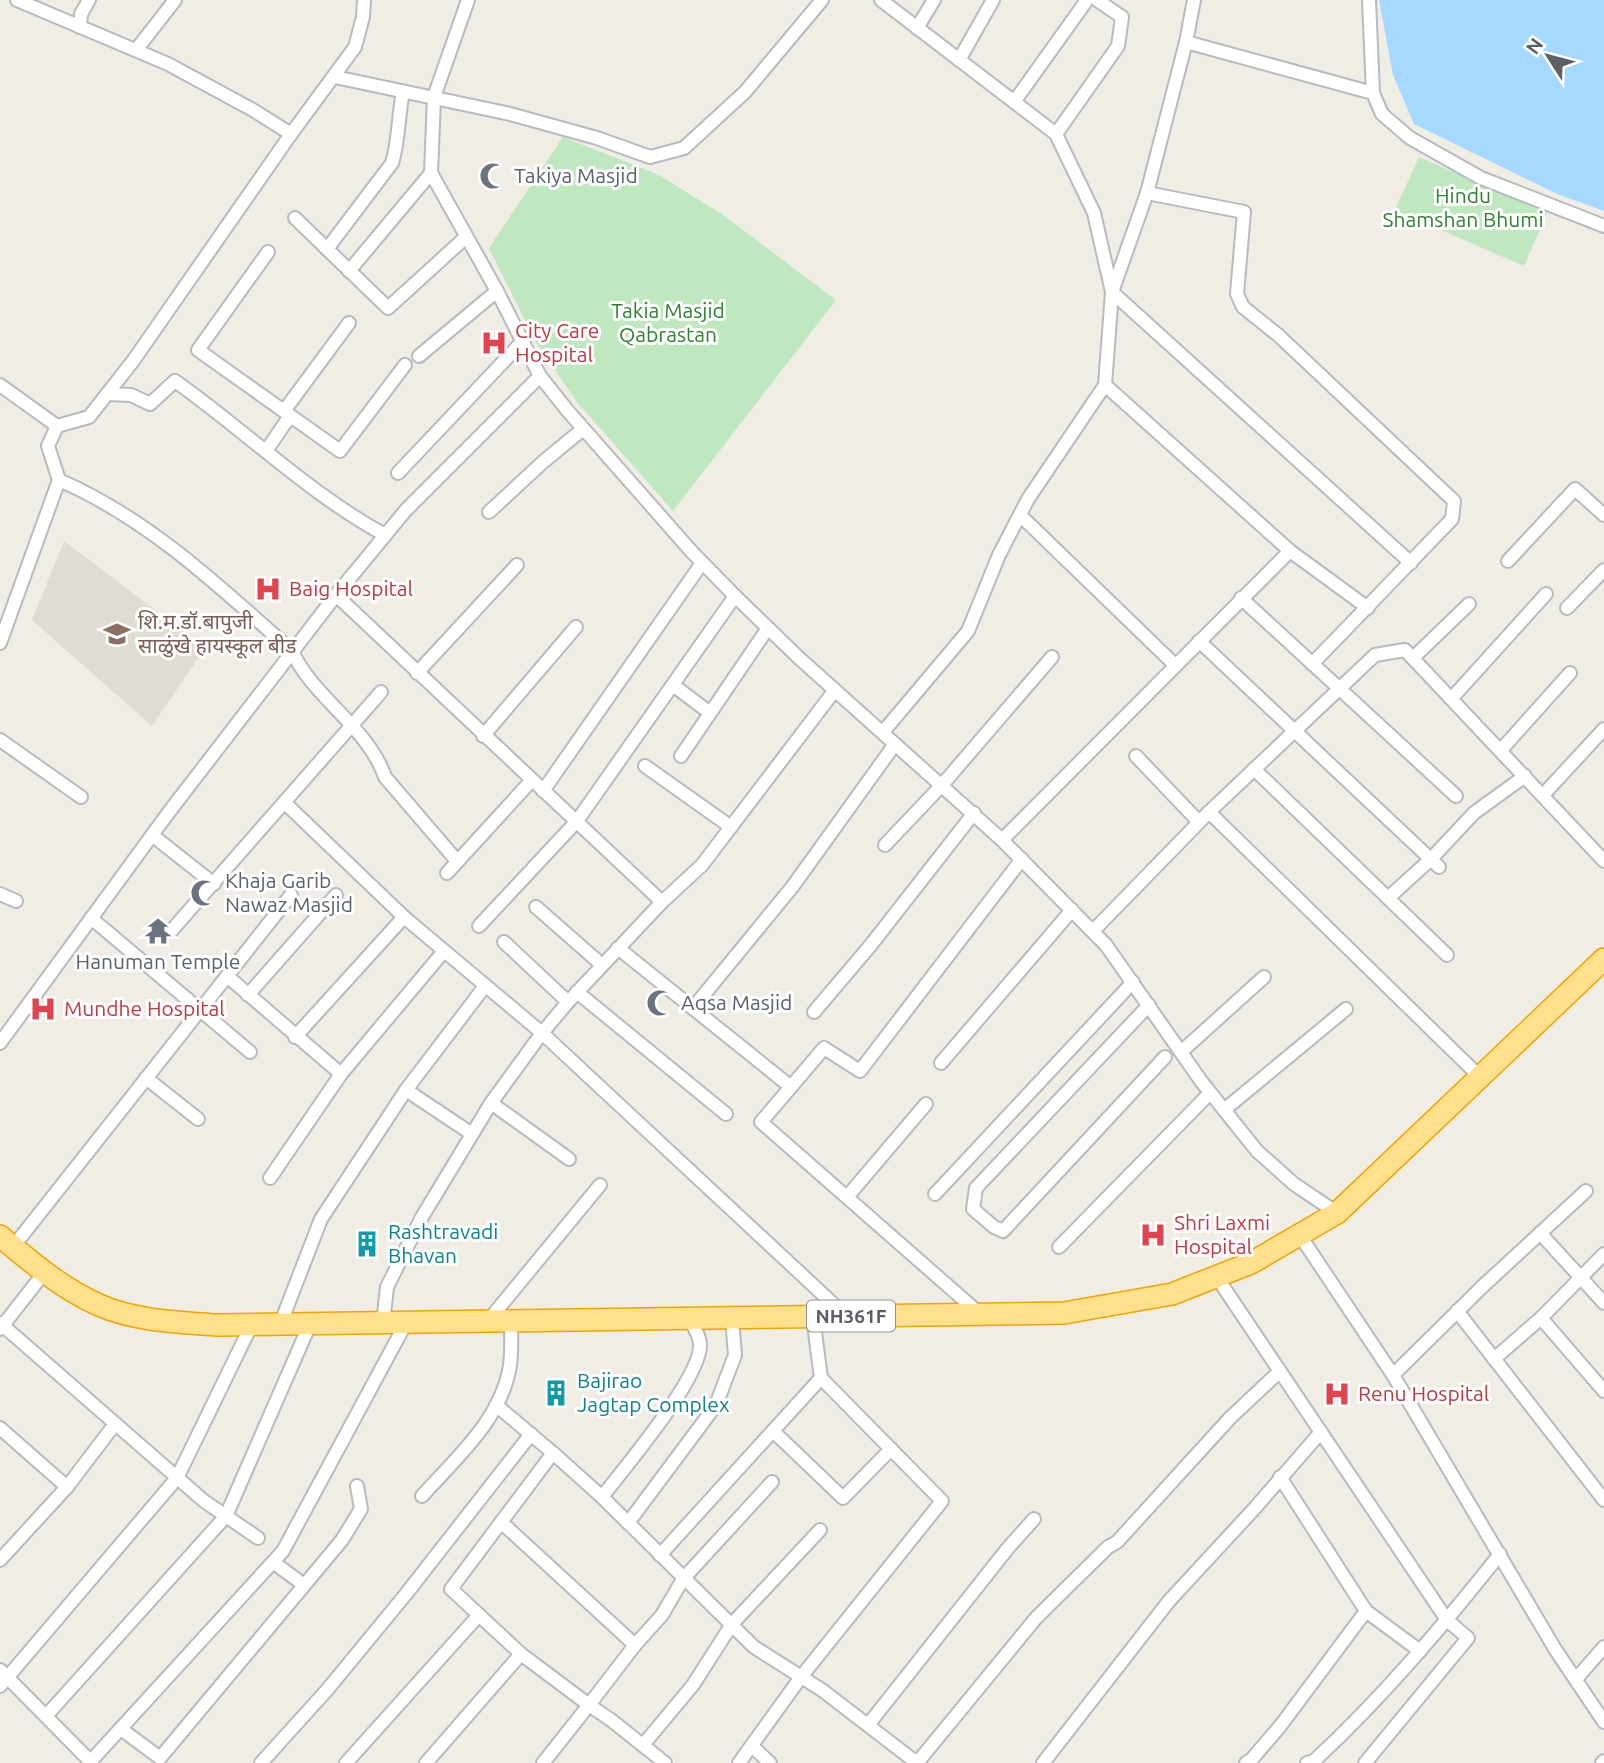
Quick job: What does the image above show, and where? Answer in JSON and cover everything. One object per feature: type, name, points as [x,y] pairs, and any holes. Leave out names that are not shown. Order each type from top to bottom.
[{"type":"highway","name":"NH361F","points":[[6,1242],[44,1273],[100,1306],[150,1319],[251,1326],[1064,1313],[1172,1294],[1251,1263],[1337,1213],[1602,965]]},
{"type":"street","points":[[17,0],[136,50],[218,91],[291,134]]},
{"type":"street","points":[[80,27],[81,14],[89,0]]},
{"type":"street","points":[[136,50],[175,0]]},
{"type":"street","points":[[57,426],[89,417],[133,361],[355,47],[365,0]]},
{"type":"street","points":[[468,0],[434,97],[432,173],[540,376],[583,429],[702,563],[835,690],[974,813],[1093,931],[1133,982],[1210,1093],[1257,1151],[1294,1184],[1337,1213]]},
{"type":"street","points":[[335,77],[510,114],[597,138],[650,158],[684,148],[745,92],[822,0]]},
{"type":"street","points":[[881,0],[1056,134],[1094,213],[1112,292],[1412,564]]},
{"type":"street","points":[[917,28],[934,0]]},
{"type":"street","points":[[959,60],[993,0]]},
{"type":"street","points":[[1014,102],[1087,0]]},
{"type":"street","points":[[1056,134],[1118,46],[1122,17],[1097,0]]},
{"type":"street","points":[[883,732],[968,631],[999,555],[1020,514],[1105,385],[1112,292],[1147,193],[1186,42],[1194,0]]},
{"type":"street","points":[[1369,0],[1373,93],[1382,114],[1410,138],[1481,178],[1604,226]]},
{"type":"street","points":[[1186,42],[1373,93]]},
{"type":"street","points":[[327,249],[392,163],[403,92]]},
{"type":"street","points":[[349,271],[432,173]]},
{"type":"street","points":[[1147,193],[1244,212],[1237,294],[1239,303],[1278,335],[1454,501],[1452,519],[1412,564],[1312,664]]},
{"type":"street","points":[[295,218],[388,308],[466,237]]},
{"type":"street","points":[[268,252],[198,350],[340,451],[405,365]]},
{"type":"street","points":[[419,356],[497,291]]},
{"type":"street","points":[[266,451],[287,413],[349,323]]},
{"type":"street","points":[[398,474],[523,341]]},
{"type":"street","points":[[0,1043],[152,835],[336,595],[406,510],[540,376]]},
{"type":"street","points":[[107,394],[131,395],[150,404],[175,381],[347,514],[385,536]]},
{"type":"street","points":[[0,385],[57,426]]},
{"type":"street","points":[[1105,385],[1290,551],[1368,608]]},
{"type":"street","points":[[0,643],[59,480],[48,446],[57,426]]},
{"type":"street","points":[[489,512],[542,462],[583,429]]},
{"type":"street","points":[[59,480],[91,494],[145,528],[211,579],[292,651],[299,665],[352,726],[382,768],[385,777],[457,862]]},
{"type":"street","points":[[1508,561],[1575,489],[1604,515]]},
{"type":"street","points":[[1020,514],[1175,665]]},
{"type":"street","points":[[1002,840],[1290,551]]},
{"type":"street","points":[[543,791],[702,563]]},
{"type":"street","points":[[417,673],[517,565]]},
{"type":"street","points":[[1567,608],[1604,570]]},
{"type":"street","points":[[1452,698],[1546,594]]},
{"type":"street","points":[[336,595],[662,902]]},
{"type":"street","points":[[478,926],[576,821],[735,596]]},
{"type":"street","points":[[1241,598],[1455,796]]},
{"type":"street","points":[[1413,658],[1469,604]]},
{"type":"street","points":[[483,736],[576,627]]},
{"type":"street","points":[[681,756],[768,628]]},
{"type":"street","points":[[1199,641],[1435,863]]},
{"type":"street","points":[[1093,931],[1204,817],[1375,655],[1405,650],[1604,861]]},
{"type":"street","points":[[885,845],[942,785],[1052,657]]},
{"type":"street","points":[[1501,750],[1570,673]]},
{"type":"street","points":[[673,685],[710,713]]},
{"type":"street","points":[[383,1323],[387,1287],[422,1217],[491,1103],[542,1033],[573,997],[662,902],[702,865],[835,690]]},
{"type":"street","points":[[172,930],[381,692]]},
{"type":"street","points":[[1543,795],[1604,729]]},
{"type":"street","points":[[0,740],[81,797]]},
{"type":"street","points":[[693,1008],[793,886],[895,744]]},
{"type":"street","points":[[1136,756],[1480,1077]]},
{"type":"street","points":[[645,766],[731,827]]},
{"type":"street","points":[[1254,769],[1447,955]]},
{"type":"street","points":[[1388,898],[1435,863],[1474,813],[1525,776]]},
{"type":"street","points":[[447,873],[532,780]]},
{"type":"street","points":[[285,803],[404,917],[542,1033],[846,1316]]},
{"type":"street","points":[[814,1012],[870,946],[974,813]]},
{"type":"street","points":[[152,835],[214,884]]},
{"type":"street","points":[[980,1314],[761,1122],[824,1048],[860,1071],[1022,859]]},
{"type":"street","points":[[0,894],[16,901]]},
{"type":"street","points":[[6,1242],[146,1078],[291,895]]},
{"type":"street","points":[[248,995],[336,895]]},
{"type":"street","points":[[536,907],[602,965]]},
{"type":"street","points":[[941,1063],[1072,910]]},
{"type":"street","points":[[295,1037],[404,917]]},
{"type":"street","points":[[91,918],[250,1052]]},
{"type":"street","points":[[504,942],[726,1114]]},
{"type":"street","points":[[618,948],[791,1087]]},
{"type":"street","points":[[270,1178],[341,1074],[444,951]]},
{"type":"street","points":[[227,976],[341,1074]]},
{"type":"street","points":[[1181,1052],[1264,977]]},
{"type":"street","points":[[935,1194],[1133,982]]},
{"type":"street","points":[[279,1325],[321,1219],[406,1090],[485,986]]},
{"type":"street","points":[[1149,1005],[976,1188],[973,1209],[1003,1231],[1165,1057]]},
{"type":"street","points":[[1224,1111],[1346,1009]]},
{"type":"street","points":[[146,1078],[198,1119]]},
{"type":"street","points":[[406,1090],[472,1134]]},
{"type":"street","points":[[1059,1247],[1210,1093]]},
{"type":"street","points":[[491,1103],[569,1160]]},
{"type":"street","points":[[847,1197],[926,1104]]},
{"type":"street","points":[[487,1322],[600,1185]]},
{"type":"street","points":[[1393,1375],[1457,1311],[1586,1191]]},
{"type":"street","points":[[1298,1234],[1393,1375],[1555,1649],[1604,1722]]},
{"type":"street","points":[[1539,1234],[1604,1303]]},
{"type":"street","points":[[1494,1359],[1541,1318],[1604,1254]]},
{"type":"street","points":[[44,1273],[1,1326],[204,1501],[258,1538]]},
{"type":"street","points":[[1216,1276],[1447,1620],[1468,1638],[1365,1763]]},
{"type":"street","points":[[1457,1311],[1604,1500]]},
{"type":"street","points":[[739,1763],[801,1677],[942,1501],[821,1378],[813,1317]]},
{"type":"street","points":[[628,1523],[716,1405],[735,1355],[732,1318]]},
{"type":"street","points":[[1541,1318],[1604,1391]]},
{"type":"street","points":[[601,1497],[671,1406],[698,1360],[700,1342],[690,1319]]},
{"type":"street","points":[[422,1496],[484,1427],[496,1405],[510,1366],[511,1321]]},
{"type":"street","points":[[251,1326],[177,1478],[2,1678],[46,1716],[91,1762],[284,1551],[406,1323]]},
{"type":"street","points":[[46,1716],[226,1516],[310,1324]]},
{"type":"street","points":[[496,1405],[601,1497],[754,1647],[822,1690],[917,1763],[1036,1618],[1108,1547],[1117,1542],[1230,1418],[1280,1371]]},
{"type":"street","points":[[660,1556],[821,1378]]},
{"type":"street","points":[[0,1560],[67,1487],[115,1424]]},
{"type":"street","points":[[0,1428],[67,1487]]},
{"type":"street","points":[[773,1431],[843,1498],[891,1449]]},
{"type":"street","points":[[1043,1763],[1169,1601],[1321,1432]]},
{"type":"street","points":[[261,1763],[327,1690],[406,1594],[531,1434]]},
{"type":"street","points":[[553,1453],[451,1589],[521,1654],[665,1763]]},
{"type":"street","points":[[1280,1477],[1366,1611],[1420,1651]]},
{"type":"street","points":[[543,1763],[635,1645],[662,1615],[683,1579],[772,1482]]},
{"type":"street","points":[[121,1729],[160,1758],[342,1539],[361,1509],[357,1486]]},
{"type":"street","points":[[868,1725],[1007,1548],[1034,1519]]},
{"type":"street","points":[[502,1522],[635,1645]]},
{"type":"street","points":[[642,1745],[693,1685],[732,1624],[820,1530]]},
{"type":"street","points":[[1307,1763],[1314,1761],[1356,1723],[1447,1620],[1500,1554]]},
{"type":"street","points":[[273,1562],[304,1585]]},
{"type":"street","points":[[1249,1761],[1281,1725],[1366,1611]]},
{"type":"street","points":[[346,1763],[479,1615]]},
{"type":"street","points":[[1576,1679],[1604,1647]]},
{"type":"street","points":[[426,1763],[521,1654]]},
{"type":"street","points":[[752,1747],[770,1763]]},
{"type":"street","points":[[1249,1761],[1265,1763]]},
{"type":"shaded area","name":"शि.म.डॉ.बापुजी साळुंखे हायस्कूल बीड","points":[[64,541],[205,648],[152,726],[32,620]]},
{"type":"green space","name":"Takia Masjid Qabrastan","points":[[563,137],[659,175],[723,215],[836,300],[673,511],[577,402],[537,344],[489,248]]},
{"type":"green space","name":"Hindu Shamshan Bhumi","points":[[1419,157],[1547,213],[1524,266],[1395,210]]},
{"type":"water","points":[[1379,0],[1604,0],[1604,211],[1557,194],[1414,124],[1393,75]]},
{"type":"place","name":"Takiya Masjid","points":[[493,176]]},
{"type":"place","name":"City Care Hospital","points":[[494,343]]},
{"type":"place","name":"Baig Hospital","points":[[268,589]]},
{"type":"place","name":"शि.म.डॉ.बापुजी साळुंखे हायस्कूल बीड","points":[[117,634]]},
{"type":"place","name":"Khaja Garib Nawaz Masjid","points":[[204,893]]},
{"type":"place","name":"Hanuman Temple","points":[[158,931]]},
{"type":"place","name":"Aqsa Masjid","points":[[660,1003]]},
{"type":"place","name":"Mundhe Hospital","points":[[43,1009]]},
{"type":"place","name":"Shri Laxmi Hospital","points":[[1153,1235]]},
{"type":"place","name":"Rashtravadi Bhavan","points":[[367,1244]]},
{"type":"place","name":"Bajirao Jagtap Complex","points":[[556,1393]]},
{"type":"place","name":"Renu Hospital","points":[[1337,1394]]}]
